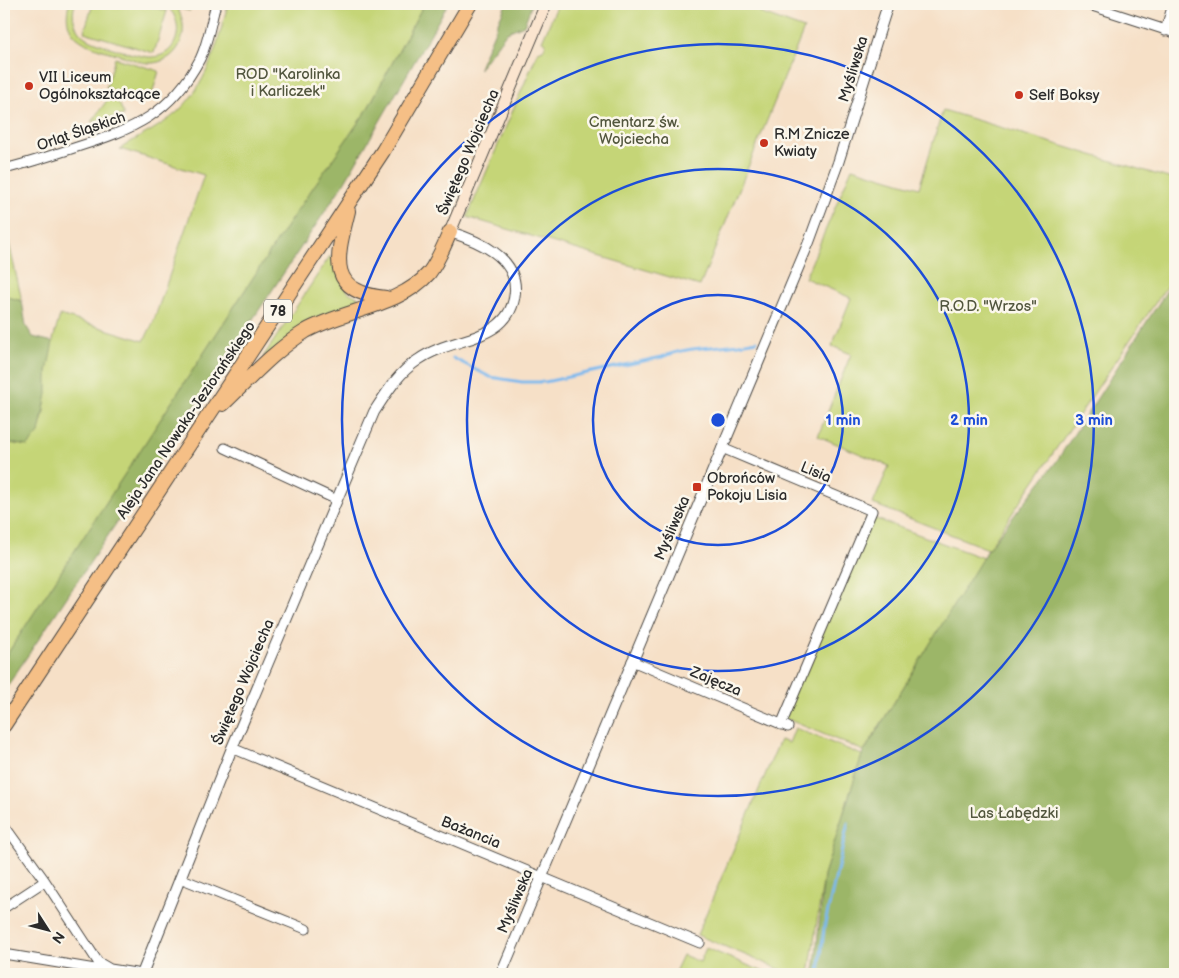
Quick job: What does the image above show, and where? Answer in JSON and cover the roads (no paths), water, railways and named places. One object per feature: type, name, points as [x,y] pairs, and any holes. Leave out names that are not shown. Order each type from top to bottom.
[{"type":"main road","name":"Aleja Jana Nowaka-Jeziorańskiego","points":[[4,725],[351,200],[417,96],[470,4]]},
{"type":"main road","name":"Świętego Wojciecha","points":[[450,232],[546,4]]},
{"type":"main road","points":[[351,200],[339,247],[338,266],[344,280],[354,290],[365,296],[389,298]]},
{"type":"main road","points":[[205,422],[273,356],[305,332],[324,322],[411,289],[437,261],[450,232]]},
{"type":"street","name":"Orląt Śląskich","points":[[4,169],[29,163],[113,136],[153,116],[172,100],[201,57],[216,4]]},
{"type":"street","name":"Myśliwska","points":[[501,974],[822,209],[851,124],[888,4]]},
{"type":"street","points":[[1086,4],[1175,33]]},
{"type":"street","points":[[1165,30],[1173,4]]},
{"type":"street","name":"Świętego Wojciecha","points":[[142,974],[232,748],[374,412],[397,378],[417,360],[438,347],[486,332],[499,324],[509,313],[514,300],[513,274],[506,262],[494,252],[450,232]]},
{"type":"street","points":[[225,448],[337,500]]},
{"type":"street","name":"Lisia","points":[[722,448],[872,510],[785,726]]},
{"type":"street","name":"Zajęcza","points":[[632,661],[785,726]]},
{"type":"street","name":"Bażancia","points":[[232,748],[700,943]]},
{"type":"street","points":[[4,824],[45,881],[92,955],[104,967],[120,972],[142,974]]},
{"type":"street","points":[[180,878],[306,928]]},
{"type":"street","points":[[4,908],[45,881]]},
{"type":"street","points":[[4,954],[95,969],[104,967]]},
{"type":"waterway","points":[[453,358],[490,377],[522,382],[545,382],[662,357],[685,350],[757,341]]},
{"type":"waterway","points":[[819,974],[824,928],[848,823]]},
{"type":"place","name":"VII Liceum Ogólnokształcące","points":[[29,86]]},
{"type":"place","name":"Self Boksy","points":[[1019,95]]},
{"type":"place","name":"R.M Znicze Kwiaty","points":[[764,143]]},
{"type":"place","name":"Obrońców Pokoju Lisia","points":[[697,487]]},
{"type":"park label","name":"ROD \"Karolinka i Karliczek\"","points":[[288,82]]},
{"type":"park label","name":"Cmentarz św. Wojciecha","points":[[634,130]]},
{"type":"park label","name":"R.O.D. \"Wrzos\"","points":[[988,306]]},
{"type":"park label","name":"Las Łabędzki","points":[[1014,813]]}]
